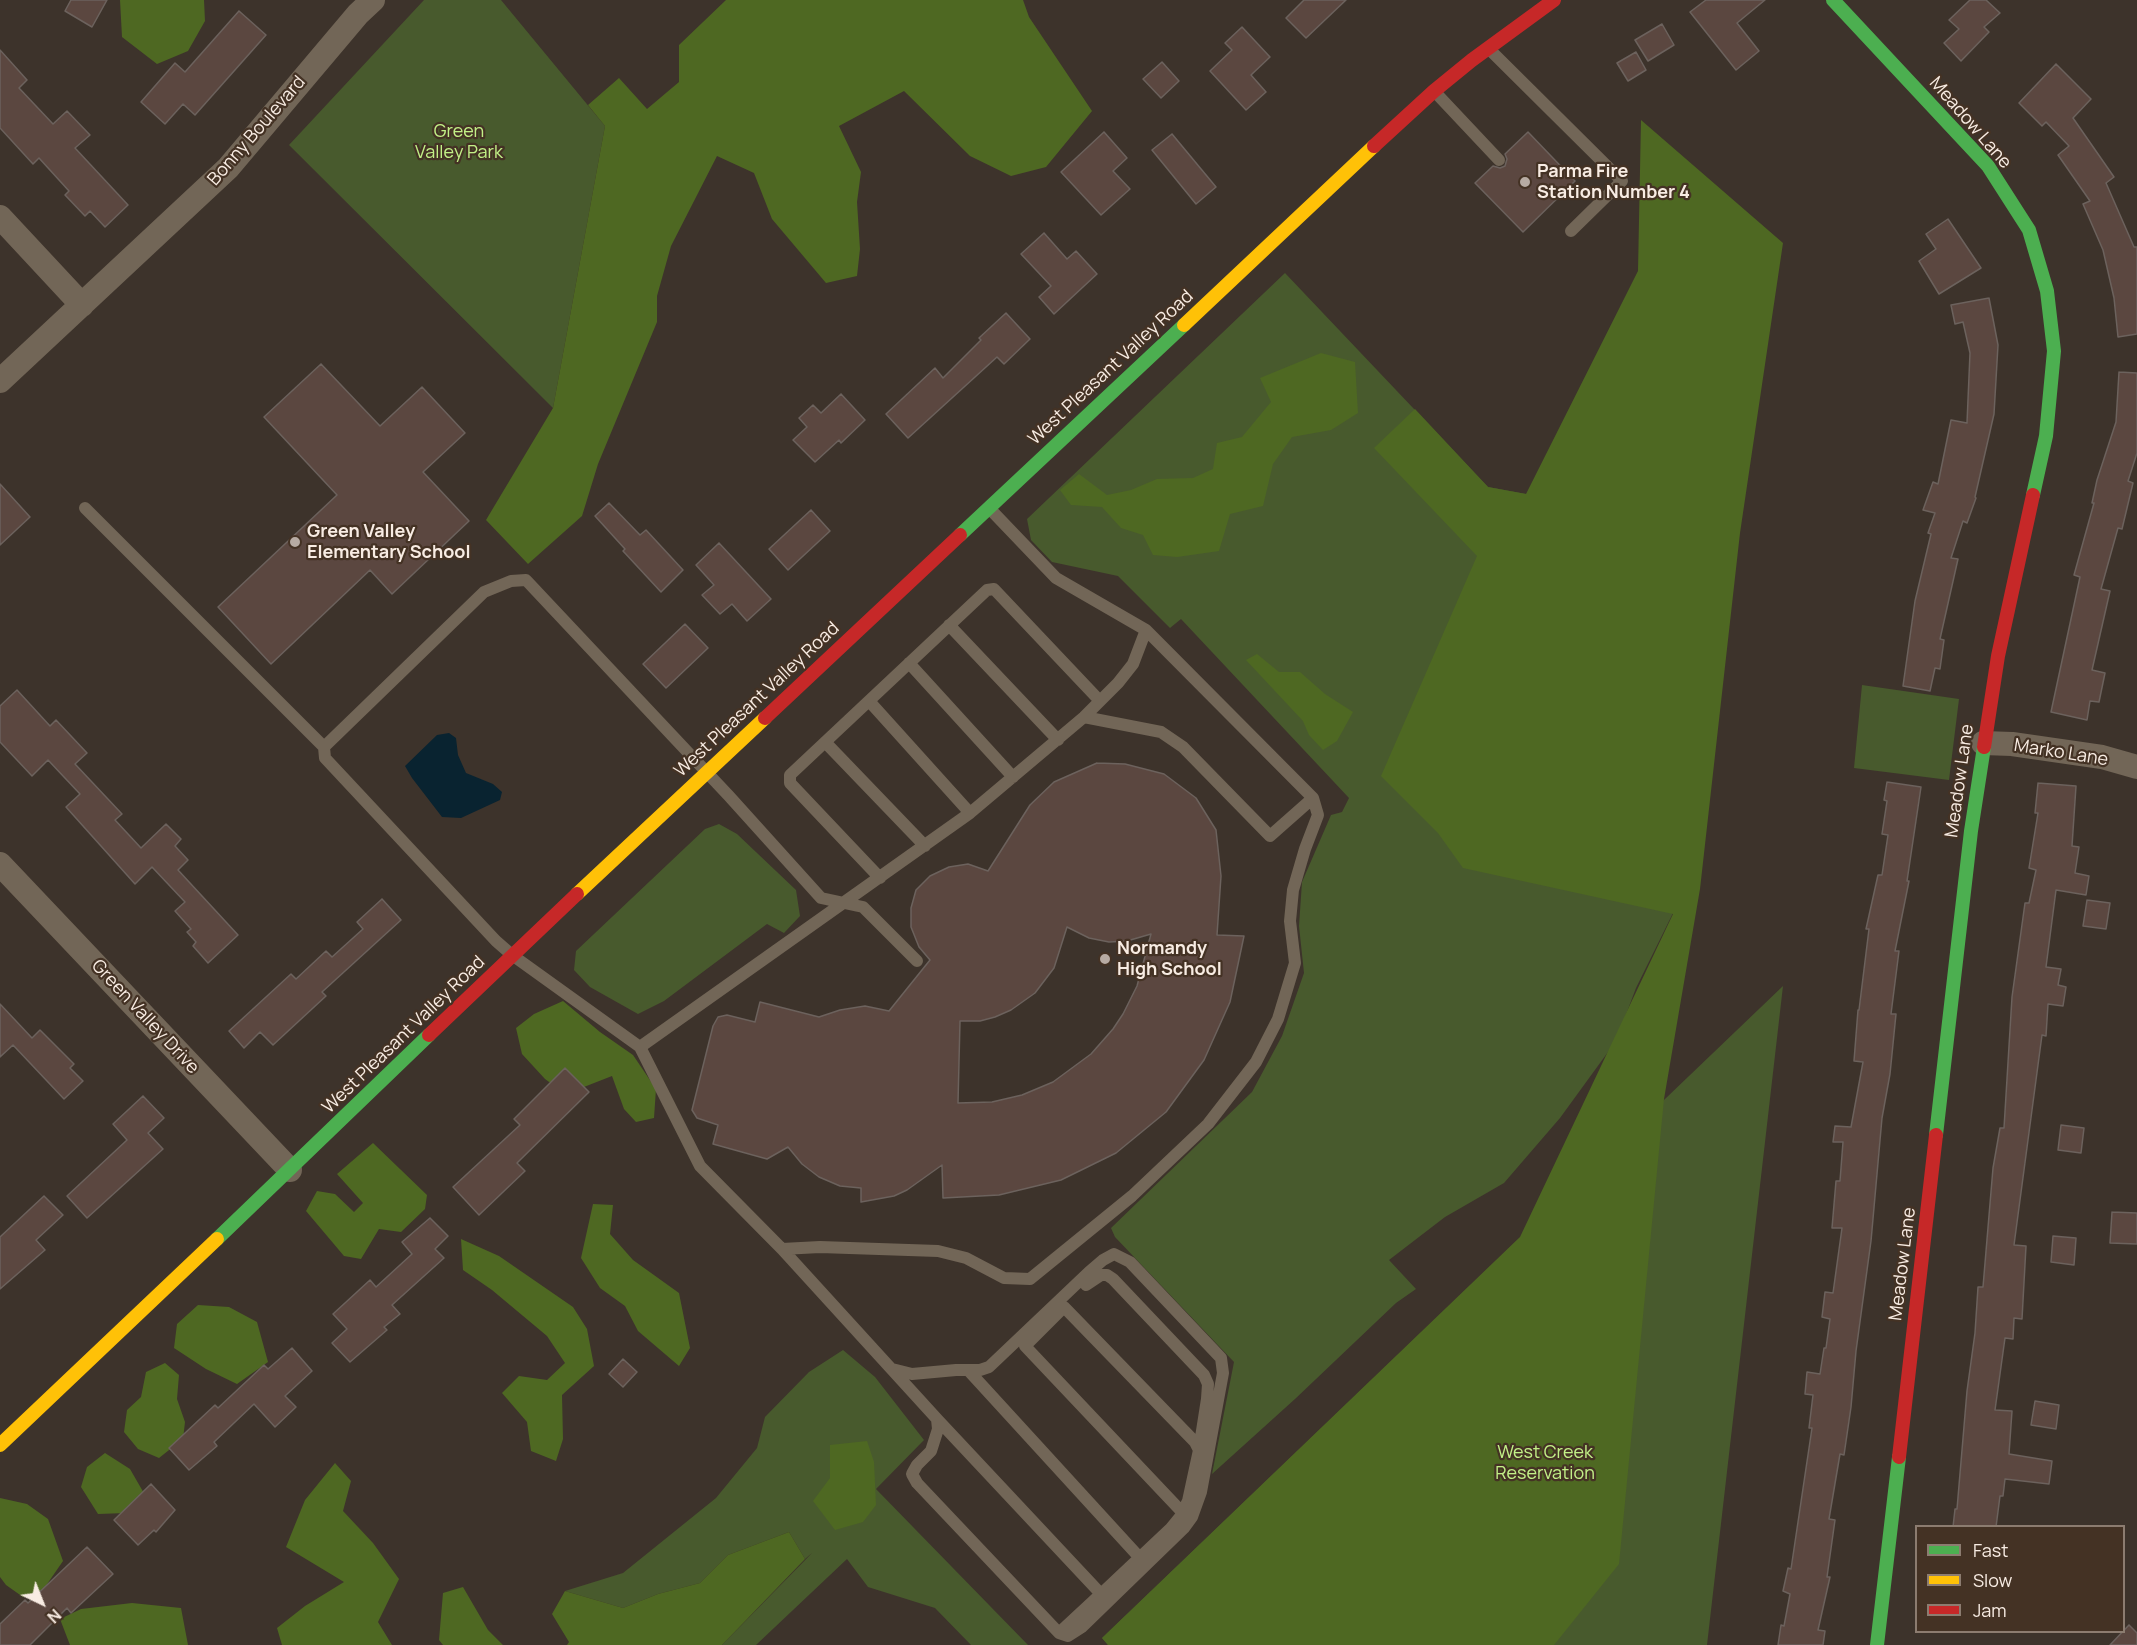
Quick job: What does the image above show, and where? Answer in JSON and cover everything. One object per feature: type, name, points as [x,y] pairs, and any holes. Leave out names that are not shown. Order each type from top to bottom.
[{"type":"main road","name":"West Pleasant Valley Road","points":[[0,1445],[290,1170],[512,955],[1434,91],[1554,0]]},
{"type":"main road","name":"Meadow Lane","points":[[1833,0],[1988,166],[2029,230],[2047,291],[2054,351],[2046,436],[1998,656],[1983,743],[1877,1645]]},
{"type":"street","name":"Bonny Boulevard","points":[[0,381],[228,168],[358,14],[373,0]]},
{"type":"street","points":[[0,217],[82,305]]},
{"type":"street","name":"Marko Lane","points":[[1983,743],[2012,744],[2102,757],[2137,767]]},
{"type":"street","name":"Green Valley Drive","points":[[0,864],[290,1170]]},
{"type":"lane","points":[[1488,48],[1622,181],[1571,231]]},
{"type":"lane","points":[[1434,91],[1499,160]]},
{"type":"lane","points":[[85,508],[324,747],[325,758],[458,901],[512,955],[640,1047],[700,1166],[782,1249],[1101,1594]]},
{"type":"lane","points":[[782,1249],[820,1247],[938,1251],[966,1258],[1004,1278],[1030,1279],[1132,1196],[1208,1124],[1256,1062],[1278,1019],[1295,963],[1290,921],[1293,890],[1318,815],[1313,798],[1146,630],[1056,578],[989,508]]},
{"type":"lane","points":[[324,747],[484,592],[511,581],[526,580],[707,772],[821,898],[863,907],[917,961]]},
{"type":"lane","points":[[880,878],[790,783],[790,774],[987,590],[994,589],[1100,701]]},
{"type":"lane","points":[[949,625],[1058,740]]},
{"type":"lane","points":[[640,1047],[970,813],[1058,740],[1118,683],[1132,664],[1146,630]]},
{"type":"lane","points":[[909,663],[1013,777]]},
{"type":"lane","points":[[868,701],[970,813]]},
{"type":"lane","points":[[1084,717],[1161,732],[1183,747],[1270,837],[1313,798]]},
{"type":"lane","points":[[825,742],[925,846]]},
{"type":"lane","points":[[892,1369],[912,1374],[980,1370],[988,1367],[1089,1272],[1114,1254],[1130,1262],[1221,1359],[1223,1373],[1201,1492],[1192,1516],[1082,1627],[1068,1636],[1059,1633],[917,1483],[912,1474],[917,1465],[931,1451],[938,1429],[937,1419]]},
{"type":"lane","points":[[1059,1633],[1171,1528],[1182,1512],[1192,1484],[1207,1399],[1208,1384],[1204,1375],[1113,1279],[1107,1275],[1096,1276],[1025,1346],[1182,1512]]},
{"type":"lane","points":[[1064,1307],[1195,1442],[1199,1450]]},
{"type":"lane","points":[[968,1370],[1140,1557]]},
{"type":"green space","points":[[120,0],[204,0],[205,21],[188,51],[157,64],[122,37]]},
{"type":"green space","name":"Green Valley Park","points":[[424,0],[501,0],[605,126],[553,408],[289,145]]},
{"type":"green space","points":[[726,0],[1023,0],[1029,17],[1092,111],[1046,167],[1011,176],[970,156],[904,91],[839,126],[861,172],[857,202],[860,249],[857,276],[826,283],[772,219],[754,173],[717,156],[671,246],[657,296],[657,322],[598,464],[582,516],[528,564],[486,520],[553,408],[605,126],[588,105],[619,78],[647,109],[679,82],[679,45]]},
{"type":"green space","points":[[1641,120],[1783,243],[1740,533],[1700,889],[1664,1099],[1619,1564],[1554,1645],[1108,1645],[1102,1638],[1520,1237],[1673,914],[1463,868],[1438,833],[1381,776],[1477,556],[1374,448],[1415,409],[1488,487],[1526,494],[1638,271]]},
{"type":"green space","points":[[1285,273],[1488,487],[1740,533],[1588,881],[1673,913],[1636,988],[1616,1041],[1560,1118],[1504,1183],[1445,1217],[1389,1260],[1416,1289],[1396,1303],[1212,1474],[1234,1362],[1115,1237],[1111,1228],[1252,1092],[1282,1036],[1304,973],[1299,926],[1302,882],[1331,815],[1342,812],[1349,798],[1181,619],[1170,628],[1118,576],[1052,562],[1031,540],[1027,519]]},
{"type":"green space","points":[[1321,353],[1355,362],[1358,413],[1331,430],[1292,437],[1273,464],[1263,506],[1230,514],[1219,551],[1177,557],[1153,555],[1143,535],[1121,528],[1102,507],[1071,505],[1060,490],[1079,474],[1107,495],[1131,490],[1157,479],[1193,478],[1213,469],[1217,443],[1242,437],[1271,402],[1260,378]]},
{"type":"green space","points":[[1257,654],[1279,672],[1300,672],[1325,694],[1353,712],[1337,741],[1323,750],[1309,735],[1303,721],[1246,660]]},
{"type":"green space","points":[[1862,685],[1959,699],[1949,780],[1854,768]]},
{"type":"green space","points":[[719,824],[737,834],[796,890],[800,916],[784,933],[767,924],[664,1001],[638,1014],[590,987],[574,970],[576,951],[705,829]]},
{"type":"green space","name":"West Creek Reservation","points":[[1783,986],[1707,1645],[1108,1645],[1102,1638]]},
{"type":"green space","points":[[563,1001],[600,1032],[633,1055],[656,1089],[654,1118],[636,1122],[624,1109],[612,1076],[566,1094],[545,1079],[522,1054],[516,1028],[534,1014]]},
{"type":"green space","points":[[373,1143],[427,1195],[425,1209],[401,1232],[379,1229],[361,1259],[344,1256],[306,1211],[317,1191],[335,1194],[354,1212],[363,1203],[337,1174]]},
{"type":"green space","points":[[593,1204],[613,1205],[610,1234],[633,1260],[679,1293],[690,1348],[679,1366],[638,1331],[625,1306],[600,1288],[581,1258]]},
{"type":"green space","points":[[461,1239],[499,1256],[573,1307],[587,1329],[594,1366],[562,1395],[563,1439],[556,1461],[531,1451],[527,1422],[502,1393],[519,1376],[547,1380],[565,1363],[547,1336],[492,1290],[463,1270]]},
{"type":"green space","points":[[198,1305],[229,1307],[257,1322],[268,1362],[237,1384],[206,1369],[174,1348],[177,1324]]},
{"type":"green space","points":[[843,1350],[875,1377],[924,1440],[876,1489],[1028,1645],[971,1645],[935,1608],[868,1587],[847,1559],[756,1645],[722,1645],[812,1553],[805,1559],[789,1532],[728,1555],[700,1583],[658,1594],[623,1608],[565,1591],[623,1573],[716,1498],[757,1448],[765,1417],[809,1372]]},
{"type":"green space","points":[[165,1363],[179,1375],[177,1399],[185,1422],[183,1439],[159,1458],[138,1449],[124,1432],[127,1410],[141,1397],[146,1372]]},
{"type":"green space","points":[[867,1441],[874,1462],[876,1505],[863,1522],[835,1530],[813,1501],[830,1478],[830,1445]]},
{"type":"green space","points":[[105,1453],[130,1469],[145,1495],[126,1513],[98,1514],[81,1487],[87,1467]]},
{"type":"green space","points":[[335,1463],[351,1481],[343,1511],[373,1543],[399,1579],[378,1622],[392,1645],[282,1645],[277,1628],[305,1606],[344,1582],[286,1547],[305,1500]]},
{"type":"green space","points":[[0,1498],[27,1504],[48,1519],[63,1561],[43,1590],[23,1597],[6,1585],[0,1577]]},
{"type":"green space","points":[[789,1532],[805,1559],[722,1645],[567,1645],[569,1642],[552,1614],[565,1591],[623,1608],[658,1594],[700,1583],[728,1555]]},
{"type":"green space","points":[[463,1587],[488,1630],[503,1645],[443,1645],[439,1640],[443,1593]]},
{"type":"green space","points":[[132,1603],[181,1608],[188,1645],[70,1645],[60,1619],[81,1609]]},
{"type":"water","points":[[449,733],[456,738],[458,755],[466,773],[493,784],[502,792],[500,800],[461,818],[442,817],[405,766],[437,735]]},
{"type":"building","points":[[71,0],[107,0],[92,27],[65,11]]},
{"type":"building","points":[[1304,0],[1346,0],[1306,38],[1286,18]]},
{"type":"building","points":[[1706,0],[1765,0],[1737,23],[1759,51],[1736,70],[1690,12]]},
{"type":"building","points":[[1970,0],[1986,0],[2000,13],[1984,27],[1989,32],[1961,61],[1944,43],[1959,29],[1949,20]]},
{"type":"building","points":[[239,11],[266,35],[195,115],[183,104],[165,124],[141,102],[175,63],[185,72]]},
{"type":"building","points":[[1662,24],[1674,45],[1648,61],[1635,40]]},
{"type":"building","points":[[1242,27],[1270,57],[1251,75],[1266,92],[1246,110],[1210,71],[1232,50],[1225,43]]},
{"type":"building","points":[[0,50],[27,80],[19,88],[53,124],[67,111],[90,135],[75,148],[128,205],[105,227],[90,211],[85,216],[65,195],[69,191],[39,158],[33,164],[0,128]]},
{"type":"building","points":[[1636,52],[1646,70],[1628,81],[1617,63]]},
{"type":"building","points":[[1162,62],[1179,81],[1161,98],[1143,79]]},
{"type":"building","points":[[2056,64],[2091,99],[2073,118],[2114,177],[2106,183],[2134,247],[2137,247],[2137,334],[2118,337],[2114,298],[2103,250],[2083,204],[2090,201],[2058,155],[2069,146],[2046,122],[2042,126],[2019,103]]},
{"type":"building","points":[[1104,132],[1127,158],[1113,171],[1130,189],[1101,215],[1061,172]]},
{"type":"building","name":"Parma Fire Station Number 4","points":[[1528,132],[1575,181],[1523,232],[1475,183],[1493,166],[1500,168],[1505,166],[1507,159],[1505,154]]},
{"type":"building","points":[[1172,134],[1216,187],[1196,204],[1152,150]]},
{"type":"building","points":[[1948,219],[1981,268],[1939,294],[1919,261],[1936,249],[1926,234]]},
{"type":"building","points":[[1044,233],[1067,259],[1076,251],[1097,274],[1054,314],[1039,297],[1051,286],[1021,254]]},
{"type":"building","points":[[1989,298],[1998,345],[1994,414],[1976,498],[1967,523],[1963,521],[1951,558],[1958,559],[1940,639],[1944,640],[1940,669],[1935,668],[1930,691],[1903,686],[1915,601],[1931,534],[1928,533],[1935,513],[1923,510],[1933,482],[1938,484],[1951,420],[1967,423],[1970,353],[1963,322],[1955,324],[1951,305]]},
{"type":"building","points":[[1006,313],[1030,339],[1004,364],[997,357],[908,438],[886,414],[935,368],[943,378],[981,340],[979,338]]},
{"type":"building","points":[[321,364],[380,426],[422,387],[465,433],[423,472],[469,521],[392,594],[370,570],[271,664],[218,607],[337,495],[264,417]]},
{"type":"building","points":[[2119,372],[2137,373],[2137,453],[2128,481],[2133,483],[2122,529],[2118,528],[2101,589],[2110,591],[2092,670],[2105,673],[2099,702],[2090,701],[2087,720],[2051,712],[2080,577],[2074,575],[2094,503],[2092,503],[2097,480],[2116,422]]},
{"type":"building","points":[[841,394],[865,420],[841,443],[839,440],[815,462],[793,440],[807,427],[799,418],[813,405],[821,413]]},
{"type":"building","points":[[0,484],[30,517],[0,545]]},
{"type":"building","points":[[609,503],[640,535],[646,530],[683,570],[661,592],[623,551],[625,549],[595,516]]},
{"type":"building","points":[[811,510],[830,531],[788,570],[769,549]]},
{"type":"building","points":[[719,543],[771,599],[747,621],[732,604],[720,614],[702,595],[714,585],[696,565]]},
{"type":"building","points":[[685,624],[708,648],[666,688],[643,664]]},
{"type":"building","points":[[17,690],[50,726],[56,720],[87,753],[75,764],[122,814],[115,820],[141,848],[166,824],[181,839],[175,846],[188,860],[178,870],[238,935],[208,963],[193,946],[196,942],[187,932],[191,929],[175,911],[185,902],[152,867],[135,884],[66,807],[80,794],[48,760],[32,776],[0,742],[0,706]]},
{"type":"building","name":"Normandy High School","points":[[1097,763],[1125,764],[1164,774],[1196,798],[1216,830],[1221,876],[1217,935],[1244,936],[1230,1002],[1204,1060],[1166,1112],[1116,1153],[1061,1180],[999,1195],[943,1198],[942,1165],[907,1190],[894,1196],[861,1202],[861,1188],[840,1186],[819,1177],[802,1164],[788,1147],[767,1159],[713,1144],[718,1125],[697,1118],[692,1110],[713,1026],[718,1017],[727,1015],[755,1022],[760,1002],[819,1017],[840,1010],[865,1006],[889,1011],[930,960],[919,947],[911,927],[911,908],[916,890],[930,876],[949,867],[968,864],[988,871],[1030,805],[1054,782]],"holes":[[[1067,927],[1089,938],[1109,942],[1127,941],[1151,934],[1137,986],[1113,1029],[1091,1054],[1053,1082],[1022,1095],[992,1102],[958,1103],[960,1021],[980,1021],[995,1017],[1011,1010],[1035,993],[1054,968]]]},
{"type":"building","points":[[1887,782],[1921,787],[1907,881],[1909,881],[1895,951],[1899,951],[1891,1014],[1896,1014],[1890,1074],[1882,1118],[1871,1241],[1851,1407],[1844,1455],[1840,1454],[1829,1519],[1835,1520],[1827,1577],[1830,1577],[1818,1630],[1825,1631],[1823,1645],[1778,1645],[1790,1594],[1783,1591],[1788,1568],[1791,1569],[1812,1428],[1809,1428],[1813,1395],[1805,1394],[1807,1372],[1820,1374],[1830,1319],[1822,1317],[1825,1292],[1833,1293],[1842,1228],[1832,1228],[1836,1181],[1840,1181],[1843,1142],[1833,1142],[1835,1126],[1851,1127],[1863,1062],[1854,1061],[1858,1010],[1869,929],[1866,929],[1878,875],[1882,875],[1888,835],[1882,834],[1887,801],[1884,800]]},
{"type":"building","points":[[2038,783],[2076,786],[2072,846],[2079,847],[2075,873],[2089,876],[2086,895],[2056,890],[2046,967],[2061,969],[2058,985],[2066,987],[2063,1006],[2048,1004],[2046,1036],[2042,1035],[2014,1245],[2026,1246],[2022,1319],[2014,1318],[2013,1339],[2005,1338],[1995,1410],[2012,1411],[2009,1454],[2052,1461],[2049,1484],[2005,1479],[1996,1525],[1953,1525],[1955,1509],[1957,1509],[1978,1287],[1983,1287],[1993,1168],[2000,1128],[2004,1128],[2012,997],[2025,903],[2029,903],[2036,870],[2029,868],[2038,813],[2035,813]]},
{"type":"building","points":[[382,899],[401,920],[322,992],[326,996],[273,1045],[260,1032],[244,1048],[229,1031],[291,974],[296,979],[326,951],[332,957],[363,929],[357,922]]},
{"type":"building","points":[[2087,900],[2110,903],[2106,929],[2083,926]]},
{"type":"building","points":[[0,1004],[32,1038],[40,1030],[74,1064],[70,1068],[83,1081],[64,1099],[13,1045],[0,1057]]},
{"type":"building","points":[[565,1068],[589,1092],[517,1163],[525,1171],[479,1215],[453,1187],[520,1125],[514,1119]]},
{"type":"building","points":[[143,1096],[164,1118],[148,1133],[163,1149],[87,1218],[67,1196],[127,1140],[113,1124]]},
{"type":"building","points":[[2061,1125],[2084,1128],[2081,1153],[2058,1150]]},
{"type":"building","points":[[44,1196],[63,1215],[36,1240],[45,1250],[0,1289],[0,1237]]},
{"type":"building","points":[[2112,1212],[2137,1213],[2137,1244],[2110,1243]]},
{"type":"building","points":[[430,1218],[448,1236],[435,1249],[444,1258],[392,1305],[400,1314],[384,1327],[387,1330],[350,1362],[332,1343],[347,1329],[333,1314],[370,1280],[376,1287],[412,1254],[402,1242]]},
{"type":"building","points":[[2053,1236],[2076,1238],[2074,1265],[2051,1262]]},
{"type":"building","points":[[292,1348],[312,1371],[285,1396],[296,1407],[275,1427],[254,1404],[214,1442],[217,1446],[189,1470],[169,1448],[215,1405],[218,1408],[264,1365],[268,1369]]},
{"type":"building","points":[[623,1359],[637,1372],[623,1387],[609,1374]]},
{"type":"building","points":[[2035,1401],[2059,1405],[2056,1429],[2031,1425]]},
{"type":"building","points":[[151,1484],[175,1510],[156,1532],[154,1530],[138,1545],[114,1520]]},
{"type":"building","points":[[87,1547],[113,1574],[71,1613],[67,1608],[30,1645],[0,1645],[0,1624],[25,1600],[28,1603]]},
{"type":"building","points":[[2129,1625],[2137,1633],[2137,1645],[2110,1645],[2121,1633],[2125,1633]]},
{"type":"traffic: fast","points":[[1833,0],[1988,166],[2029,230],[2047,291],[2054,351],[2046,436],[2033,495]]},
{"type":"traffic: fast","points":[[960,535],[1184,325]]},
{"type":"traffic: fast","points":[[1936,1135],[1971,831],[1984,747]]},
{"type":"traffic: fast","points":[[217,1239],[429,1035]]},
{"type":"traffic: fast","points":[[1877,1645],[1899,1457]]},
{"type":"traffic: slow","points":[[1184,325],[1374,146]]},
{"type":"traffic: slow","points":[[577,894],[765,718]]},
{"type":"traffic: slow","points":[[0,1445],[217,1239]]},
{"type":"traffic: jam","points":[[1374,146],[1472,60],[1554,0]]},
{"type":"traffic: jam","points":[[1984,747],[1998,656],[2033,495]]},
{"type":"traffic: jam","points":[[765,718],[960,535]]},
{"type":"traffic: jam","points":[[429,1035],[577,894]]},
{"type":"traffic: jam","points":[[1899,1457],[1936,1135]]},
{"type":"place","name":"Parma Fire Station Number 4","points":[[1525,182]]},
{"type":"place","name":"Green Valley Elementary School","points":[[295,542]]},
{"type":"place","name":"Normandy High School","points":[[1105,959]]}]
